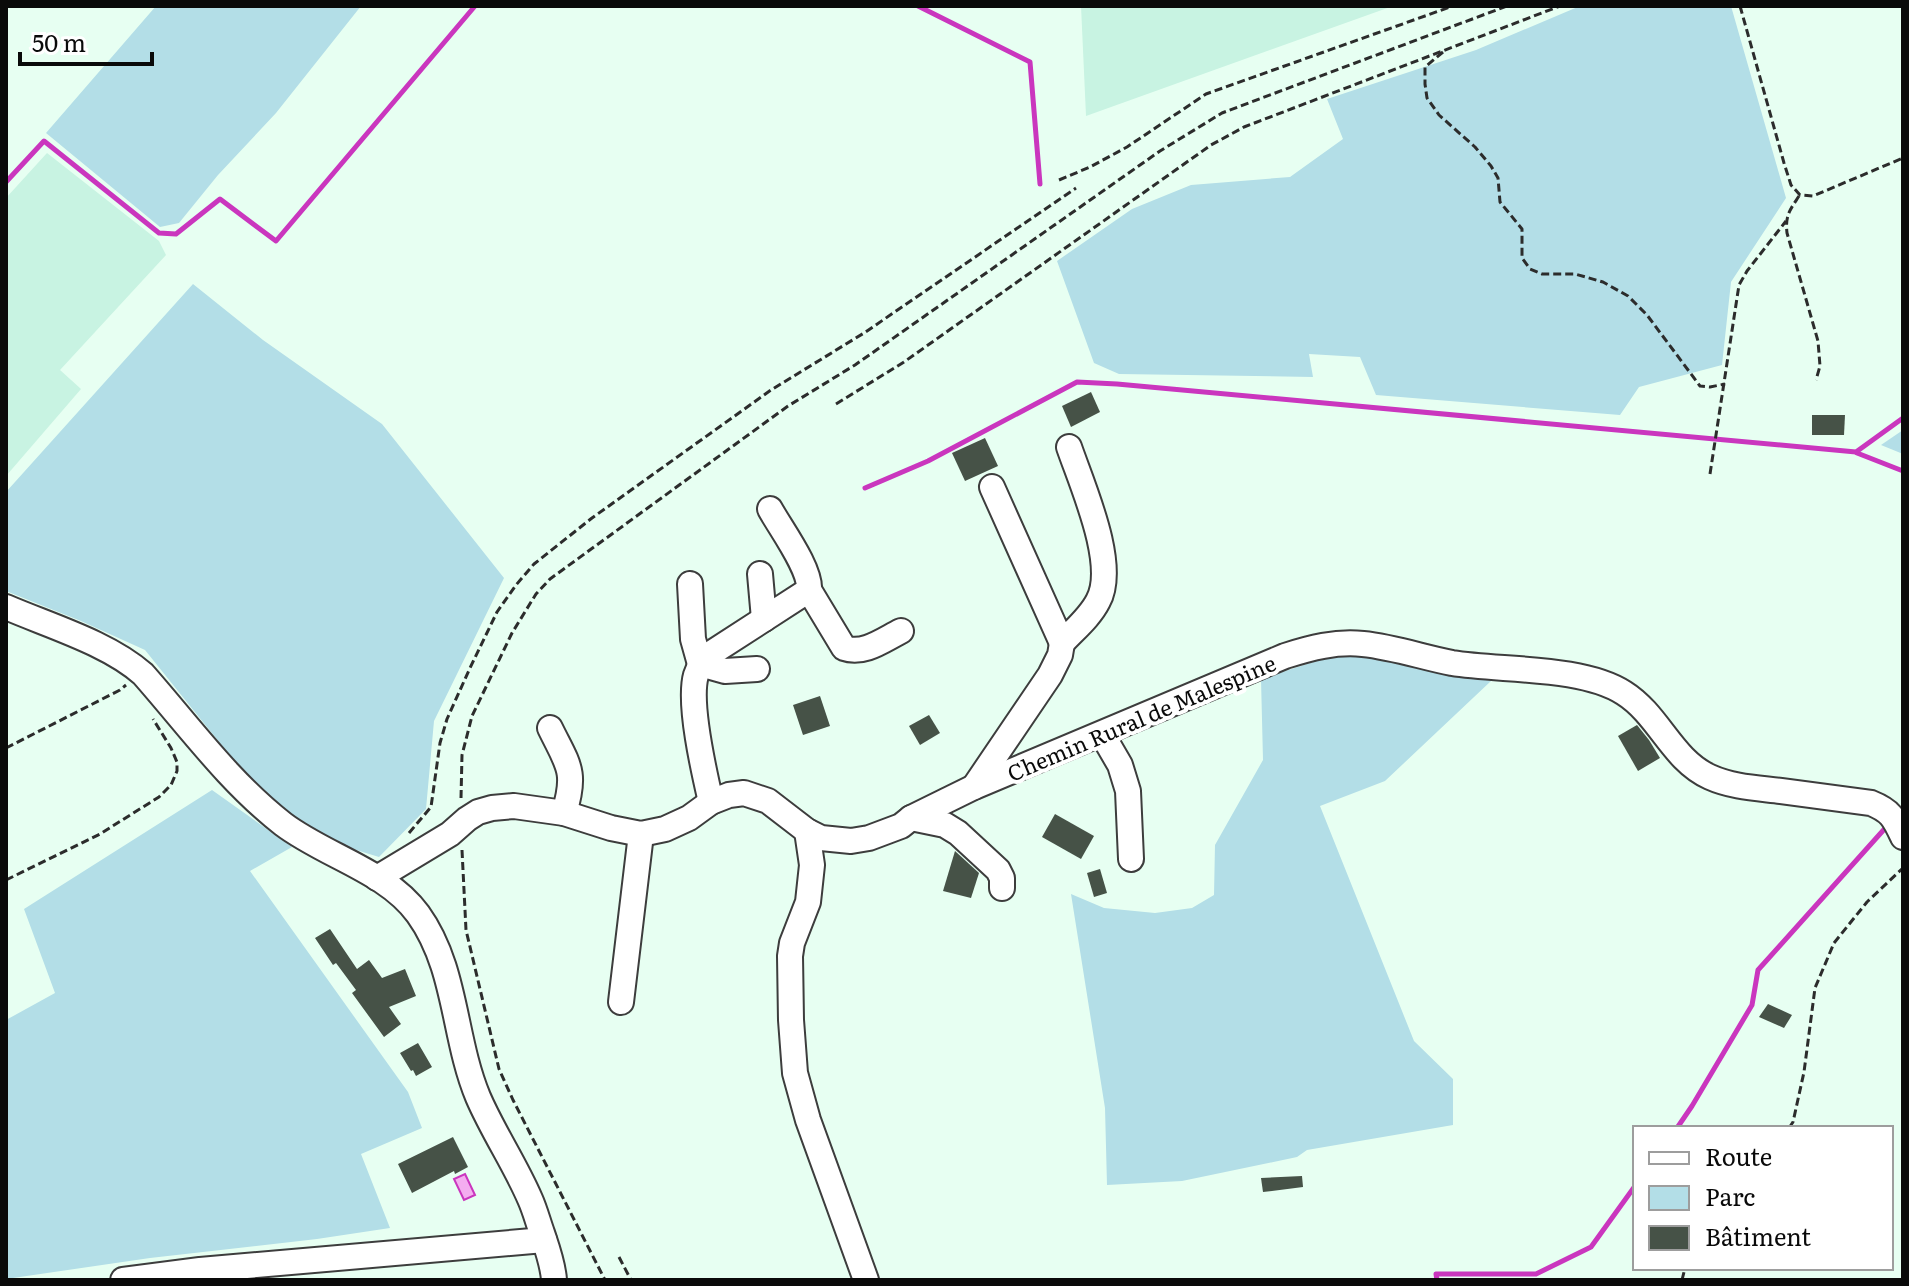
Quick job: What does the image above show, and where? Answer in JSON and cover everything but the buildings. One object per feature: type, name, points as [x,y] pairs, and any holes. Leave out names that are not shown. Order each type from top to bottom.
[{"type":"street","points":[[1062,643],[1092,612],[1100,598],[1105,576],[1102,547],[1069,447]]},
{"type":"street","points":[[974,787],[1050,675],[1062,643],[992,487]]},
{"type":"street","points":[[770,509],[805,569],[810,582],[809,590],[844,648],[862,650],[901,631]]},
{"type":"street","points":[[760,574],[764,619]]},
{"type":"street","points":[[690,584],[693,639],[700,664]]},
{"type":"street","points":[[711,802],[693,696],[700,664],[710,654],[809,590]]},
{"type":"street","points":[[6,607],[129,661],[231,776],[272,814],[319,848],[377,878],[403,897],[418,914],[440,955],[448,979],[477,1095],[530,1198],[554,1280]]},
{"type":"street","name":"Chemin Rural de Malespine","points":[[377,878],[450,834],[478,812],[514,806],[564,813],[641,834],[665,829],[689,818],[711,802],[744,793],[768,801],[821,838],[851,841],[869,838],[901,826],[974,787],[1298,652],[1340,644],[1362,644],[1454,663],[1576,676],[1605,684],[1633,700],[1662,729],[1689,764],[1709,776],[1735,785],[1871,803],[1886,810],[1897,825]]},
{"type":"street","points":[[700,664],[725,671],[757,669]]},
{"type":"street","points":[[550,728],[570,768],[572,784],[564,813]]},
{"type":"street","points":[[1102,734],[1120,765],[1128,791],[1131,859]]},
{"type":"street","points":[[911,818],[945,825],[958,833],[998,870],[1002,888]]},
{"type":"street","points":[[807,831],[812,865],[808,902],[790,956],[795,1073],[808,1120],[866,1280]]},
{"type":"street","points":[[621,1002],[641,834]]},
{"type":"street","points":[[123,1280],[200,1270],[544,1240]]},
{"type":"path","points":[[1059,180],[1127,147],[1206,94],[1453,6]]},
{"type":"path","points":[[605,1280],[499,1069],[466,930],[461,824],[462,755],[472,716],[512,633],[536,594],[550,579],[788,406],[855,365],[1160,151],[1208,121],[1222,113],[1507,6]]},
{"type":"path","points":[[836,404],[904,362],[1211,145],[1244,127],[1560,6]]},
{"type":"path","points":[[1740,6],[1784,163],[1791,185],[1800,195],[1813,196],[1903,158]]},
{"type":"path","points":[[1447,49],[1425,67],[1427,98],[1439,115],[1491,166],[1498,178],[1500,202],[1522,229],[1522,258],[1530,269],[1542,274],[1575,274],[1603,282],[1628,296],[1647,315],[1700,386],[1725,384]]},
{"type":"path","points":[[406,837],[431,807],[440,743],[447,719],[470,668],[497,612],[534,564],[592,518],[771,390],[864,333],[1076,188]]},
{"type":"path","points":[[1710,474],[1739,285],[1786,221],[1800,195]]},
{"type":"path","points":[[1786,221],[1818,341],[1820,366],[1816,380]]},
{"type":"path","points":[[6,748],[129,683]]},
{"type":"path","points":[[6,880],[100,834],[159,797],[171,785],[177,762],[146,709]]},
{"type":"path","points":[[1790,1126],[1804,1072],[1815,988],[1834,943],[1867,902],[1903,868]]},
{"type":"path","points":[[619,1257],[631,1280]]},
{"type":"green space","points":[[156,6],[361,6],[276,113],[218,175],[179,223],[160,227],[46,133]]},
{"type":"green space","points":[[1081,6],[1393,6],[1086,116]]},
{"type":"green space","points":[[1580,6],[1731,6],[1786,198],[1731,282],[1722,365],[1639,387],[1620,415],[1376,395],[1360,357],[1309,354],[1313,377],[1119,374],[1094,363],[1057,261],[1132,209],[1191,185],[1290,177],[1343,139],[1327,99],[1476,50]]},
{"type":"green space","points":[[47,153],[159,241],[166,255],[60,370],[81,389],[6,476],[6,198]]},
{"type":"green space","points":[[193,284],[263,340],[382,424],[504,578],[434,721],[426,809],[379,857],[327,841],[256,788],[145,650],[6,591],[6,492]]},
{"type":"green space","points":[[1903,430],[1903,454],[1881,445]]},
{"type":"green space","points":[[1335,655],[1366,655],[1491,681],[1385,781],[1320,806],[1414,1041],[1453,1079],[1453,1125],[1307,1150],[1297,1157],[1182,1181],[1107,1185],[1105,1108],[1071,894],[1104,908],[1155,913],[1192,908],[1214,895],[1215,845],[1263,760],[1261,679]]},
{"type":"green space","points":[[212,790],[292,847],[250,871],[408,1092],[422,1128],[361,1154],[390,1228],[6,1279],[6,1020],[55,993],[24,909]]},
{"type":"shaded area","points":[[465,1174],[475,1195],[464,1200],[454,1179]]},
{"type":"waterway","points":[[6,182],[44,141],[159,233],[176,234],[220,199],[276,241],[475,6]]},
{"type":"waterway","points":[[918,6],[1030,62],[1040,184]]},
{"type":"waterway","points":[[865,488],[928,461],[1077,382],[1856,452],[1903,418]]},
{"type":"waterway","points":[[1857,453],[1903,471]]},
{"type":"waterway","points":[[1678,1126],[1752,1005],[1758,970],[1888,825]]},
{"type":"waterway","points":[[1437,1280],[1436,1274],[1536,1274],[1591,1247],[1633,1189]]}]
